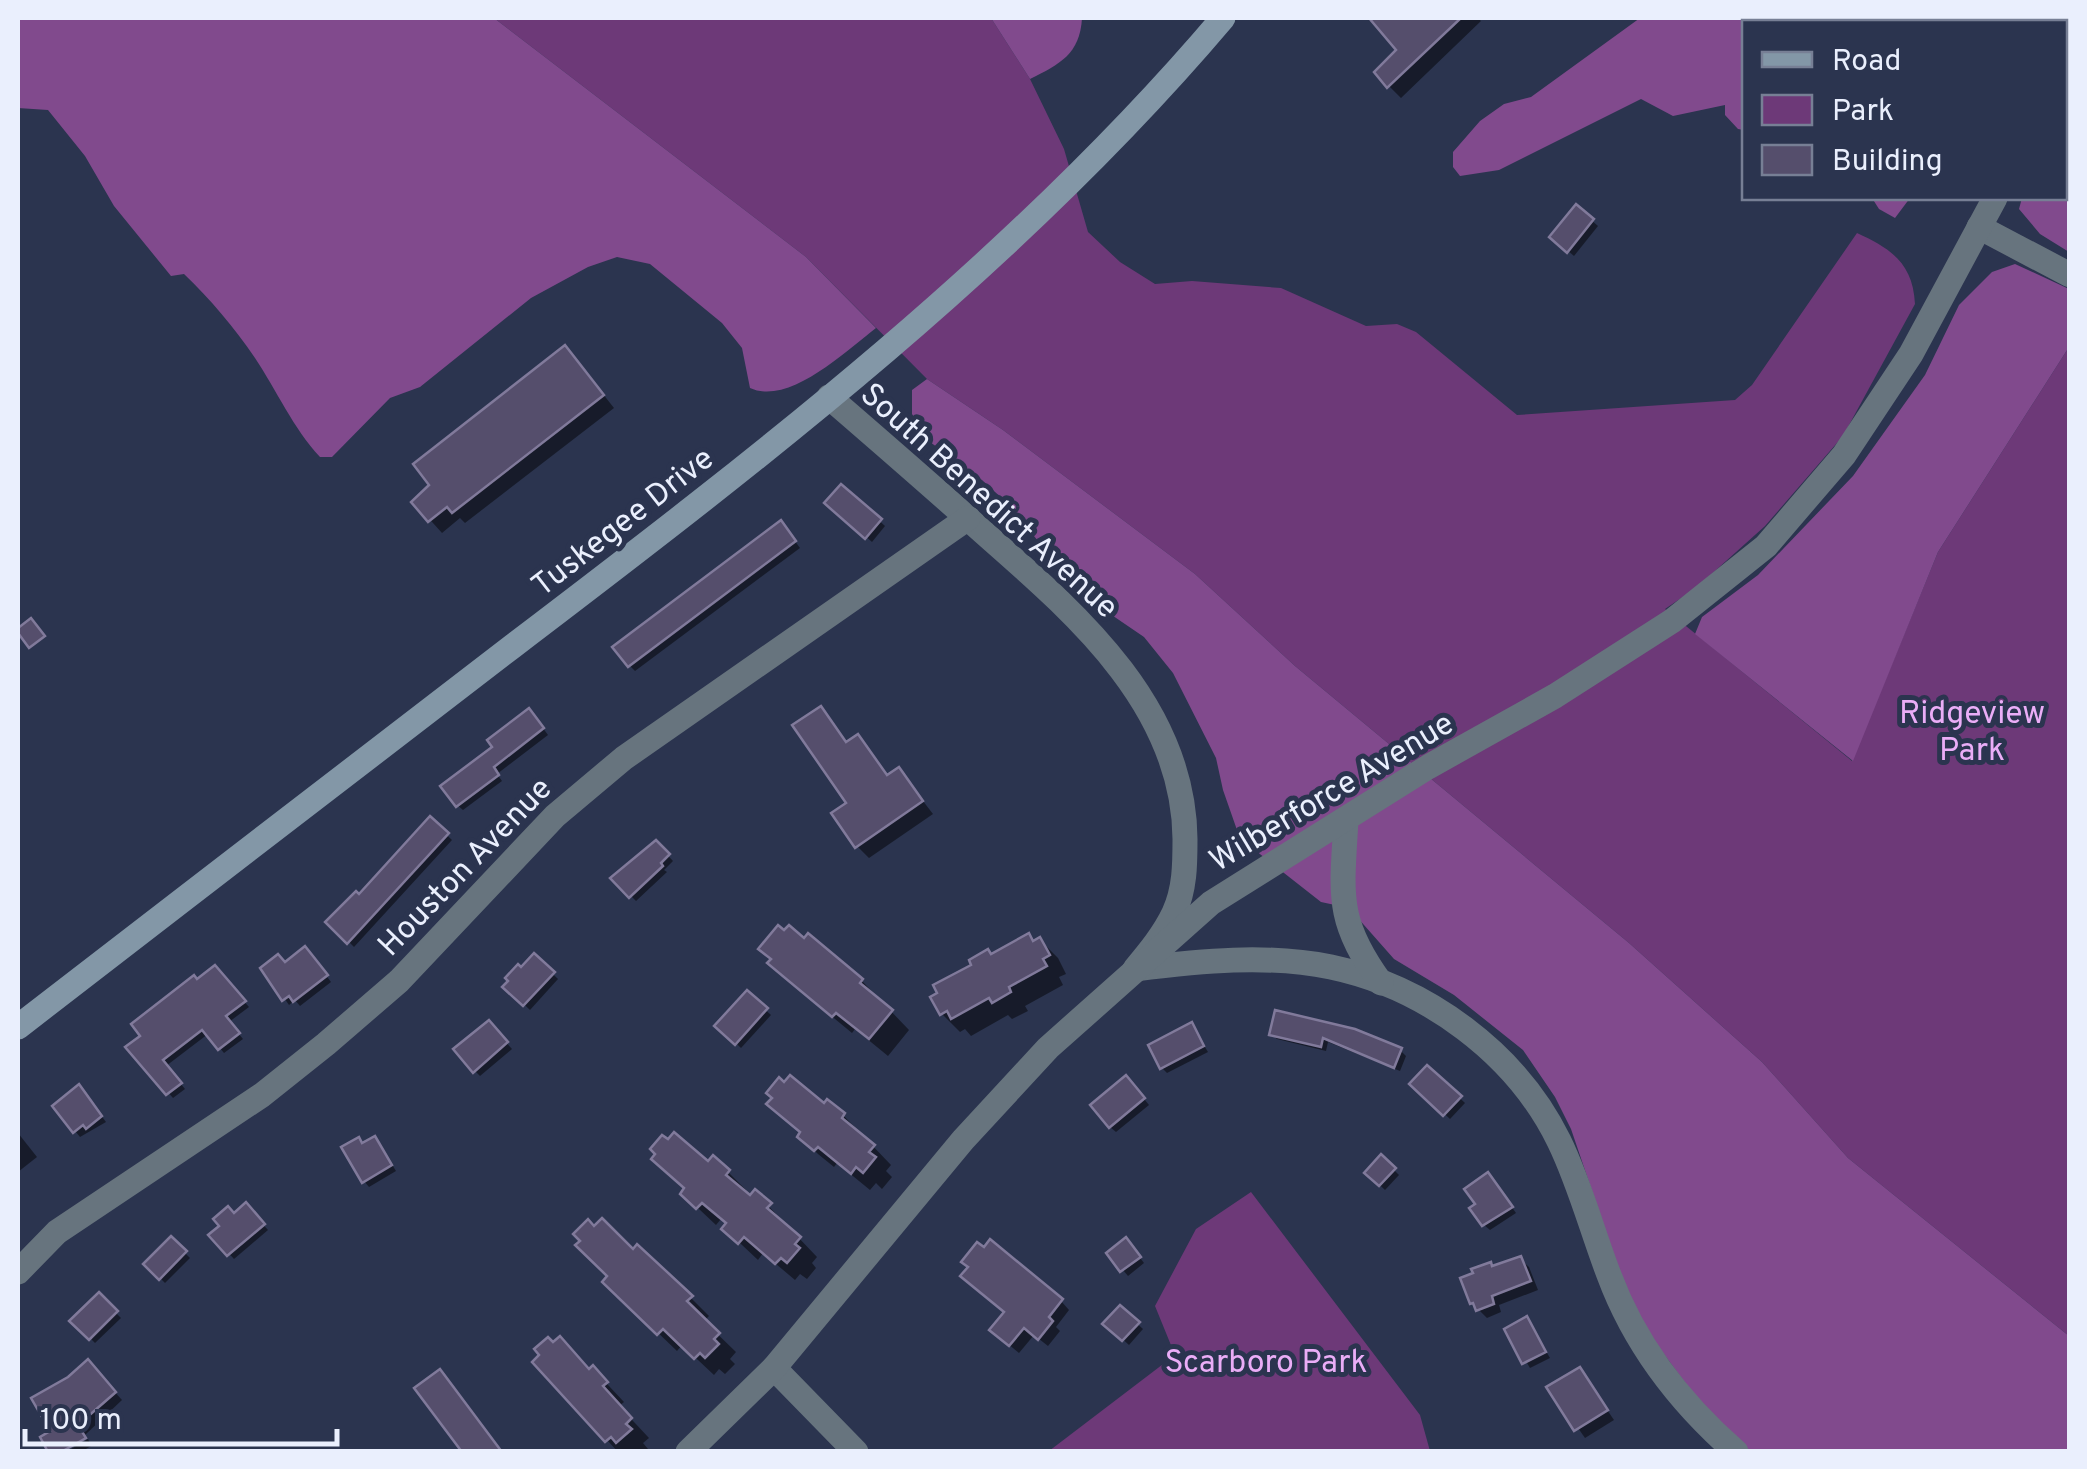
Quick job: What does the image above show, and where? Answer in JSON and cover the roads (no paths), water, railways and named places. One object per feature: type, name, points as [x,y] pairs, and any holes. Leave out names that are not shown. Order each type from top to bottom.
[{"type":"street","name":"Tuskegee Drive","points":[[18,1027],[708,498],[1057,196],[1160,92],[1222,18]]},
{"type":"street","name":"Wilberforce Avenue","points":[[688,1452],[774,1368],[963,1140],[1048,1048],[1211,903],[1428,767],[1555,696],[1672,622],[1766,546],[1844,455],[1911,354],[1995,200]]},
{"type":"street","points":[[1980,227],[2070,275]]},
{"type":"street","name":"South Benedict Avenue","points":[[829,396],[1091,631],[1142,698],[1163,739],[1178,782],[1184,822],[1182,887],[1175,911],[1159,940],[1135,969]]},
{"type":"street","name":"Houston Avenue","points":[[18,1272],[56,1232],[262,1095],[326,1044],[399,981],[546,824],[610,768],[968,518]]},
{"type":"street","points":[[1346,820],[1342,887],[1347,924],[1358,952],[1381,983]]},
{"type":"street","points":[[1135,969],[1204,960],[1284,961],[1332,968],[1381,983],[1466,1028],[1527,1090],[1558,1140],[1610,1277],[1645,1349],[1708,1427],[1736,1452]]},
{"type":"street","points":[[774,1368],[856,1452]]},
{"type":"park label","name":"Ridgeview Park","points":[[1972,730]]},
{"type":"park label","name":"Scarboro Park","points":[[1266,1361]]}]
